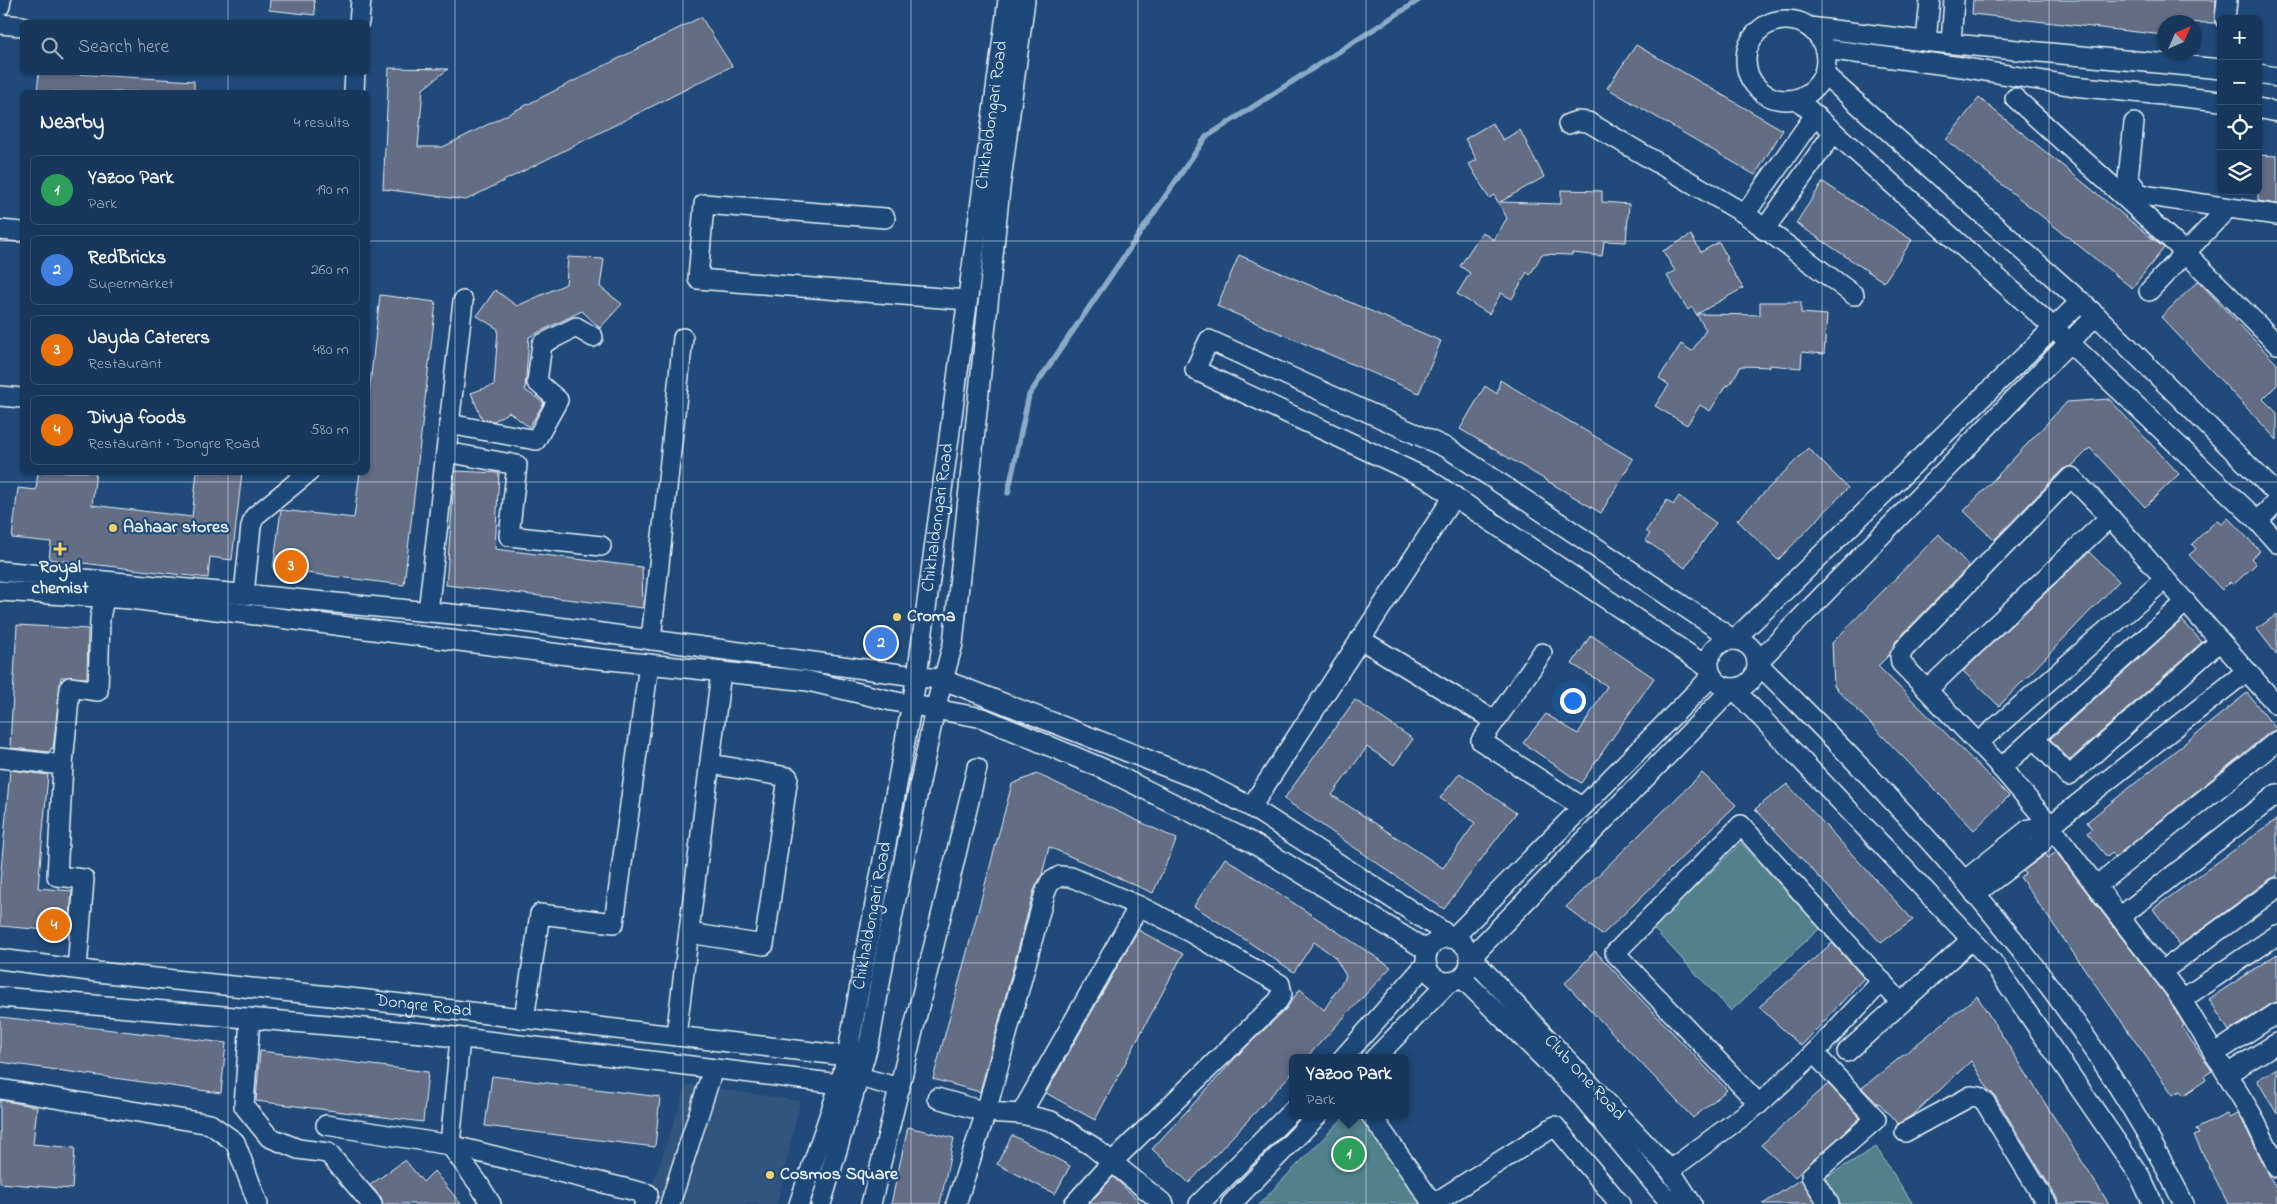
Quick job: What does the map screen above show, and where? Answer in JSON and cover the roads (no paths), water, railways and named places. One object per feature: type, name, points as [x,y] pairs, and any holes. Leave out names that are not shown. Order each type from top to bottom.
[{"type":"street","points":[[0,6],[1,0]]},
{"type":"street","points":[[359,20],[361,0]]},
{"type":"street","name":"Chikhaldongari Road","points":[[799,1204],[840,1084],[847,1056],[917,676],[1008,0]]},
{"type":"street","name":"Chikhaldongari Road","points":[[821,1204],[870,1039],[888,938],[935,709],[953,644],[1000,188],[1025,0]]},
{"type":"street","points":[[1926,41],[1930,0]]},
{"type":"street","points":[[1951,43],[1954,0]]},
{"type":"street","points":[[2225,15],[2226,0]]},
{"type":"street","points":[[1809,27],[1825,49],[1827,62],[1824,74],[1813,90],[1797,99],[1784,100],[1772,98],[1760,91],[1752,81],[1747,69],[1746,56],[1750,43],[1758,32],[1769,24],[1782,20],[1796,22],[1809,27],[1926,41],[2217,69]]},
{"type":"street","points":[[0,24],[20,26]]},
{"type":"street","points":[[1825,49],[1961,67],[2074,86],[2217,102]]},
{"type":"street","points":[[1824,74],[2081,301],[2274,484]]},
{"type":"street","points":[[2262,74],[2277,76]]},
{"type":"street","points":[[354,90],[355,75]]},
{"type":"street","points":[[2015,98],[2186,253],[2277,344]]},
{"type":"street","points":[[1797,99],[2054,328],[2258,521],[2277,543]]},
{"type":"street","points":[[2262,109],[2277,112]]},
{"type":"street","points":[[1745,214],[1815,115]]},
{"type":"street","points":[[1568,124],[1577,121],[1588,122],[1745,214],[1764,230],[1854,295]]},
{"type":"street","points":[[2134,123],[2128,178],[2139,193],[2277,215]]},
{"type":"street","points":[[1764,230],[1834,132]]},
{"type":"street","points":[[885,218],[704,204],[698,279],[967,300]]},
{"type":"street","points":[[2149,291],[2228,208]]},
{"type":"street","points":[[0,230],[20,232]]},
{"type":"street","points":[[428,612],[463,301]]},
{"type":"street","points":[[1711,672],[1709,661],[1715,648],[1720,644],[1734,640],[2081,301]]},
{"type":"street","points":[[2096,315],[1757,663],[1753,678],[1741,687],[1733,688],[1725,687],[1711,672],[1428,479],[1195,370],[1209,340],[1449,449],[1734,640],[1741,642],[1752,650],[1757,663],[1834,739],[1969,887],[2012,938],[2106,1067],[2184,1204]]},
{"type":"street","points":[[449,424],[536,440],[558,400],[538,382],[542,344],[576,327],[593,337]]},
{"type":"street","points":[[651,640],[683,338]]},
{"type":"street","points":[[0,396],[20,398]]},
{"type":"street","points":[[446,452],[517,465],[509,536],[601,546]]},
{"type":"street","points":[[244,594],[251,526],[256,516],[305,475]]},
{"type":"street","points":[[2277,705],[2110,517],[2071,477],[1904,649],[1900,656],[1901,663],[2001,768],[2050,825],[2161,972],[2181,1000],[2252,1115],[2271,1137],[2277,1168]]},
{"type":"street","points":[[1251,807],[1454,496]]},
{"type":"street","points":[[2258,521],[2277,501]]},
{"type":"street","points":[[1928,690],[2110,517]]},
{"type":"street","name":"Club One Road","points":[[0,571],[493,618],[944,680],[1197,779],[1251,807],[1465,945],[1471,957],[1670,1170],[1692,1204]]},
{"type":"street","points":[[1978,743],[2165,579]]},
{"type":"street","name":"Club One Road","points":[[0,591],[104,598],[649,664],[808,681],[983,718],[1104,769],[1251,842],[1427,957],[1434,977],[1455,980],[1577,1091],[1671,1204]]},
{"type":"street","points":[[77,970],[84,879],[57,876],[63,765],[70,687],[98,691],[100,619],[104,598]]},
{"type":"street","points":[[2001,768],[2186,602]]},
{"type":"street","points":[[1360,639],[1494,722]]},
{"type":"street","points":[[2034,738],[2069,776],[2220,641]]},
{"type":"street","points":[[1542,653],[1481,741],[1582,807]]},
{"type":"street","points":[[524,1019],[540,914],[614,923],[649,664]]},
{"type":"street","points":[[1969,887],[2029,829],[2050,825],[2247,671]]},
{"type":"street","points":[[676,1036],[722,672]]},
{"type":"street","points":[[1346,1054],[1441,939],[1452,938],[1582,807],[1711,672]]},
{"type":"street","points":[[1733,688],[1991,960],[2140,1176],[2153,1204]]},
{"type":"street","points":[[1379,1054],[1470,966],[1471,957],[1733,688]]},
{"type":"street","points":[[2096,886],[2277,741]]},
{"type":"street","points":[[0,758],[63,765]]},
{"type":"street","points":[[689,933],[764,945],[788,777],[710,764]]},
{"type":"street","points":[[871,1204],[977,768]]},
{"type":"street","points":[[2120,918],[2277,794]]},
{"type":"street","points":[[1759,1104],[1615,953],[1740,825],[1901,1003]]},
{"type":"street","points":[[956,1204],[986,1112],[1045,893],[1050,882],[1060,876],[1071,877],[1139,906],[1179,926],[1280,984],[1282,994],[1278,1001],[1112,1162],[1074,1204]]},
{"type":"street","points":[[2161,972],[2277,888]]},
{"type":"street","points":[[1021,1114],[1139,906]]},
{"type":"street","points":[[2181,1000],[2277,935]]},
{"type":"street","points":[[1847,1052],[1971,940]]},
{"type":"street","name":"Dongre Road","points":[[0,959],[77,970],[359,999],[847,1056]]},
{"type":"street","points":[[1670,1170],[1759,1104],[1814,1053],[1882,981]]},
{"type":"street","name":"Dongre Road","points":[[0,996],[460,1038],[840,1084]]},
{"type":"street","points":[[2214,1054],[2277,1013]]},
{"type":"street","points":[[250,1018],[244,1106],[269,1138],[298,1148],[328,1153],[372,1204]]},
{"type":"street","points":[[460,1038],[450,1144],[491,1204]]},
{"type":"street","points":[[2227,1074],[2277,1043]]},
{"type":"street","points":[[1814,1053],[1876,1119],[1811,1176],[1829,1204]]},
{"type":"street","points":[[670,1204],[713,1069]]},
{"type":"street","points":[[859,1077],[900,1088]]},
{"type":"street","points":[[0,1089],[210,1124],[235,1142],[258,1204]]},
{"type":"street","points":[[1905,1132],[1970,1096],[1979,1097],[1985,1102],[2047,1204]]},
{"type":"street","points":[[937,1098],[986,1112],[1021,1114],[1051,1122],[1092,1146],[1164,1204]]},
{"type":"street","points":[[1198,1204],[1289,1114]]},
{"type":"street","points":[[1231,1204],[1314,1119]]},
{"type":"street","points":[[1374,1119],[1432,1204],[1555,1126],[1620,1204]]},
{"type":"street","points":[[326,1125],[450,1144],[648,1194],[644,1204]]},
{"type":"waterway","points":[[1008,493],[1029,395],[1206,137],[1419,0]]},
{"type":"place","name":"Aahaar stores","points":[[113,528]]},
{"type":"place","name":"Royal chemist","points":[[60,549]]},
{"type":"place","name":"Jayda Caterers","points":[[291,566]]},
{"type":"place","name":"Croma","points":[[897,617]]},
{"type":"place","name":"RedBricks","points":[[881,643]]},
{"type":"place","name":"Divya foods","points":[[54,925]]},
{"type":"place","name":"Yazoo Park","points":[[1349,1154]]},
{"type":"place","name":"Cosmos Square","points":[[770,1175]]}]
